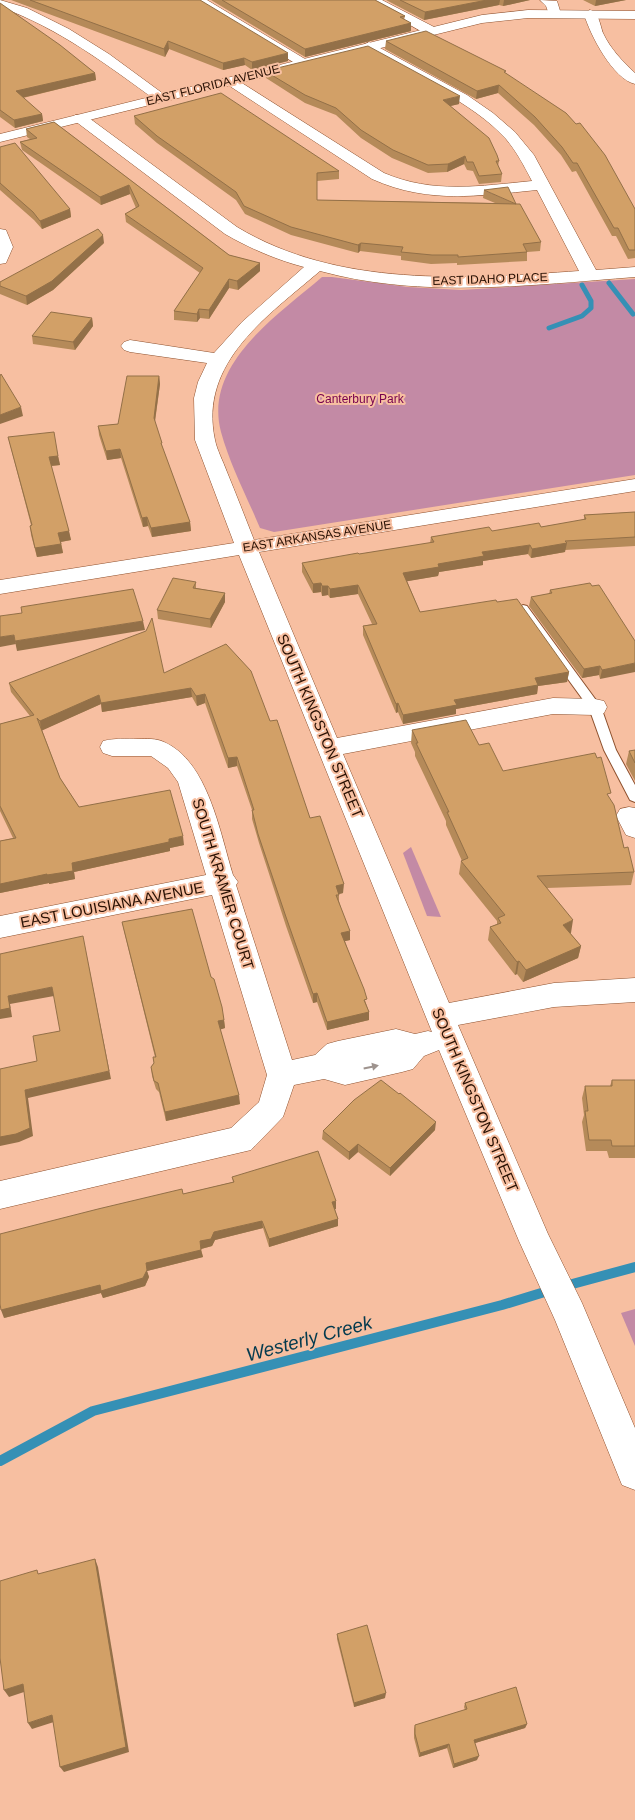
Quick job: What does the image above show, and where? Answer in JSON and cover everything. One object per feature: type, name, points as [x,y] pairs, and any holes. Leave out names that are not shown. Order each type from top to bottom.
[{"type":"street","points":[[198,0],[303,62]]},
{"type":"street","points":[[372,0],[430,31]]},
{"type":"street","points":[[546,0],[552,4],[555,14]]},
{"type":"street","points":[[6,4],[44,19],[63,30],[162,98]]},
{"type":"street","name":"EAST FLORIDA AVENUE","points":[[0,138],[303,62],[498,16],[555,14],[635,15]]},
{"type":"street","points":[[590,14],[597,36],[604,48],[635,80]]},
{"type":"street","points":[[370,46],[448,89],[488,116],[519,146],[543,185],[590,275]]},
{"type":"street","points":[[229,81],[378,176],[394,184],[441,192],[543,185]]},
{"type":"street","points":[[80,118],[229,229],[268,249],[317,265]]},
{"type":"street","points":[[0,234],[5,244],[0,259]]},
{"type":"street","name":"EAST IDAHO PLACE","points":[[317,265],[364,275],[424,282],[472,282],[635,272]]},
{"type":"street","name":"SOUTH KINGSTON STREET","points":[[317,265],[243,329],[217,359],[208,380],[203,400],[202,418],[204,433],[246,547],[444,1027],[535,1241],[570,1314],[635,1472]]},
{"type":"street","points":[[130,346],[217,359]]},
{"type":"street","name":"EAST ARKANSAS AVENUE","points":[[0,587],[635,485]]},
{"type":"street","points":[[329,748],[553,706],[595,706]]},
{"type":"street","name":"SOUTH KRAMER COURT","points":[[112,747],[156,748],[176,762],[190,780],[224,882],[282,1075]]},
{"type":"street","name":"EAST LOUISIANA AVENUE","points":[[0,927],[224,882]]},
{"type":"street","points":[[0,1195],[240,1140],[272,1108],[282,1075],[324,1066],[345,1072],[402,1060],[415,1046],[444,1027],[554,995],[635,990]]},
{"type":"lane","points":[[523,609],[595,706],[633,814]]},
{"type":"green space","name":"Canterbury Park","points":[[322,277],[408,287],[461,290],[635,279],[635,475],[274,532],[260,528],[234,469],[221,432],[218,407],[223,384],[233,363],[248,343]]},
{"type":"green space","points":[[411,847],[441,917],[427,916],[403,853]]},
{"type":"green space","points":[[635,1309],[635,1346],[621,1313]]},
{"type":"building","points":[[30,0],[200,0],[288,53],[252,62],[244,58],[223,63],[168,41],[164,49]]},
{"type":"building","points":[[222,0],[375,0],[405,16],[400,17],[411,23],[305,49]]},
{"type":"building","points":[[400,0],[487,0],[425,12]]},
{"type":"building","points":[[0,3],[60,45],[95,73],[16,91],[42,114],[14,120],[0,110]]},
{"type":"building","points":[[426,31],[506,71],[504,72],[566,113],[576,124],[580,123],[605,155],[635,209],[635,250],[629,250],[618,228],[614,228],[577,163],[573,163],[562,147],[535,117],[499,85],[477,91],[386,41]]},
{"type":"building","points":[[368,46],[460,96],[443,100],[489,138],[497,155],[499,161],[496,161],[502,174],[479,176],[473,162],[467,162],[465,156],[448,164],[428,165],[393,150],[361,130],[336,108],[305,95],[265,71]]},
{"type":"building","points":[[221,93],[339,171],[317,173],[317,200],[520,204],[541,242],[523,244],[527,252],[458,257],[458,255],[401,252],[403,247],[361,243],[358,245],[291,227],[244,206],[236,192],[157,136],[134,116]]},
{"type":"building","points":[[54,122],[229,255],[260,263],[237,281],[229,279],[209,310],[199,309],[197,314],[174,311],[203,268],[125,214],[139,206],[129,185],[100,197],[20,142],[37,138],[26,129]]},
{"type":"building","points":[[15,143],[70,209],[40,221],[33,212],[0,183],[0,147]]},
{"type":"building","points":[[508,187],[516,204],[484,190]]},
{"type":"building","points":[[98,229],[103,235],[52,281],[26,296],[0,286],[0,282]]},
{"type":"building","points":[[51,312],[92,318],[73,342],[32,336]]},
{"type":"building","points":[[1,374],[21,407],[0,415],[0,376]]},
{"type":"building","points":[[127,376],[159,376],[154,418],[161,443],[190,522],[151,528],[147,517],[142,518],[120,449],[106,451],[98,426],[118,424]]},
{"type":"building","points":[[54,432],[58,456],[49,457],[69,531],[58,533],[61,544],[35,548],[30,526],[32,525],[8,437]]},
{"type":"building","points":[[635,512],[635,537],[565,541],[567,543],[532,549],[530,545],[482,552],[484,556],[438,564],[439,567],[403,573],[420,612],[496,600],[497,602],[517,599],[569,672],[535,678],[538,685],[454,700],[457,705],[403,715],[398,703],[396,704],[363,626],[377,624],[358,585],[330,589],[328,586],[322,586],[321,583],[313,584],[302,563],[434,542],[431,537],[489,527],[492,531],[539,523],[541,527],[586,519],[584,515]]},
{"type":"building","points":[[173,578],[196,582],[193,588],[225,593],[210,619],[157,610]]},
{"type":"building","points":[[590,583],[592,586],[599,585],[635,641],[635,663],[602,670],[600,666],[584,669],[531,597],[552,593],[550,590]]},
{"type":"building","points":[[133,589],[143,621],[15,641],[14,635],[0,637],[0,616],[22,613],[21,607]]},
{"type":"building","points":[[152,618],[164,673],[226,644],[251,671],[270,721],[277,720],[310,818],[320,816],[344,884],[336,886],[339,895],[336,895],[350,931],[341,933],[364,989],[367,999],[364,1000],[369,1012],[327,1022],[317,993],[313,994],[286,917],[258,834],[252,810],[254,810],[237,757],[228,758],[205,694],[196,696],[191,688],[101,703],[99,695],[40,721],[37,718],[60,778],[79,807],[170,790],[183,836],[169,839],[169,842],[72,863],[73,871],[47,874],[0,884],[0,841],[16,838],[0,806],[0,724],[34,715],[9,683],[146,631]]},
{"type":"building","points":[[466,720],[479,745],[489,743],[503,771],[595,753],[597,758],[601,757],[611,793],[607,794],[614,805],[624,848],[628,847],[634,872],[537,876],[573,920],[563,925],[581,946],[526,970],[519,961],[517,962],[490,927],[501,923],[498,918],[505,915],[461,861],[468,858],[447,812],[449,812],[416,743],[418,743],[412,730]]},
{"type":"building","points":[[635,750],[635,763],[629,751]]},
{"type":"building","points":[[192,909],[211,977],[214,979],[222,1007],[224,1020],[218,1021],[239,1095],[165,1112],[158,1083],[154,1081],[151,1067],[154,1063],[153,1057],[156,1057],[122,922]]},
{"type":"building","points":[[83,936],[109,1071],[25,1090],[30,1128],[16,1134],[0,1137],[0,1069],[37,1061],[33,1036],[60,1031],[52,987],[8,996],[10,1008],[0,1010],[0,954]]},
{"type":"building","points":[[381,1080],[436,1122],[390,1168],[358,1144],[349,1152],[323,1131],[354,1100]]},
{"type":"building","points":[[612,1080],[635,1080],[635,1146],[612,1146],[611,1140],[589,1140],[585,1111],[588,1111],[585,1086],[612,1086]]},
{"type":"building","points":[[318,1151],[336,1201],[332,1202],[338,1219],[269,1239],[262,1221],[214,1232],[211,1239],[200,1241],[201,1250],[146,1263],[147,1270],[143,1278],[101,1291],[100,1285],[1,1310],[0,1234],[182,1189],[183,1194],[234,1182],[232,1177]]},
{"type":"building","points":[[95,1559],[126,1747],[60,1767],[52,1715],[28,1723],[23,1684],[4,1690],[0,1658],[0,1581],[37,1570],[38,1574]]},
{"type":"building","points":[[367,1625],[386,1693],[354,1703],[337,1634]]},
{"type":"building","points":[[516,1687],[527,1724],[474,1740],[479,1756],[454,1764],[449,1744],[420,1753],[415,1734],[415,1725],[467,1709],[465,1703]]},
{"type":"waterway","points":[[609,283],[633,314]]},
{"type":"waterway","points":[[549,328],[582,316],[591,308],[591,301],[582,285]]},
{"type":"waterway","name":"Westerly Creek","points":[[565,1286],[635,1267]]},
{"type":"waterway","name":"Westerly Creek","points":[[0,1461],[93,1411],[502,1305],[551,1290]]}]
